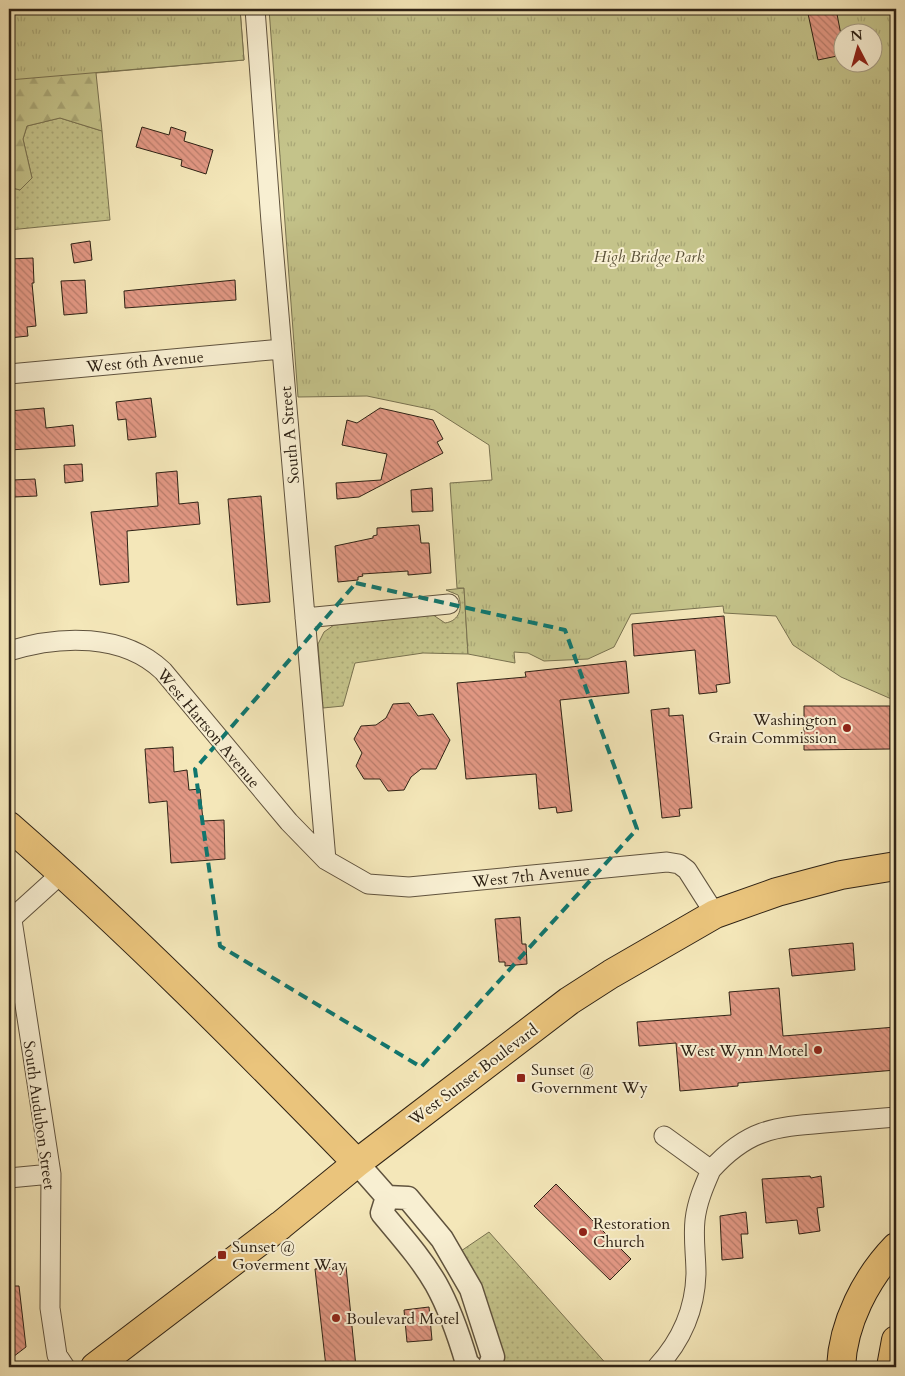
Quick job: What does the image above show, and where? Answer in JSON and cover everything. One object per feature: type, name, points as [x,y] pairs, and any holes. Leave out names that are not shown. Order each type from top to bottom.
[{"type":"main road","points":[[9,826],[62,873],[287,1092],[356,1163]]},
{"type":"main road","name":"West Sunset Boulevard","points":[[95,1367],[281,1225],[356,1163],[569,1001],[640,956],[715,914],[796,887],[841,875],[896,866]]},
{"type":"main road","points":[[841,1367],[846,1335],[860,1299],[875,1273],[896,1247]]},
{"type":"main road","points":[[891,1367],[896,1340]]},
{"type":"street","name":"South A Street","points":[[255,9],[326,860]]},
{"type":"street","name":"West 6th Avenue","points":[[9,374],[282,349]]},
{"type":"street","points":[[305,618],[449,604]]},
{"type":"street","name":"West Hartson Avenue","points":[[9,651],[48,642],[94,641],[113,644],[146,656],[163,671],[289,822],[326,860]]},
{"type":"street","name":"West 7th Avenue","points":[[326,860],[368,884],[409,887],[673,863],[679,864],[687,870],[715,914]]},
{"type":"street","points":[[10,921],[62,873]]},
{"type":"street","name":"South Audubon Street","points":[[10,921],[51,1174],[50,1308],[56,1355],[65,1367]]},
{"type":"street","points":[[657,1367],[669,1354],[681,1336],[689,1316],[696,1274],[695,1220],[698,1202],[711,1170],[726,1153],[744,1141],[779,1126],[896,1117]]},
{"type":"street","points":[[664,1136],[711,1170]]},
{"type":"street","points":[[356,1163],[387,1197],[408,1198],[442,1239],[471,1289],[493,1357],[489,1367]]},
{"type":"street","points":[[9,1178],[51,1174]]},
{"type":"street","points":[[387,1197],[382,1213],[422,1262],[436,1285],[452,1317],[467,1363],[471,1367]]},
{"type":"highlighted area","points":[[356,583],[565,630],[637,829],[421,1067],[220,946],[195,769]]},
{"type":"green space","points":[[9,9],[240,9],[244,60],[96,73],[102,131],[60,118],[27,126],[23,139],[32,178],[20,190],[9,187]]},
{"type":"green space","points":[[9,9],[240,9],[244,60],[9,80]]},
{"type":"green space","name":"High Bridge Park","points":[[269,9],[896,9],[896,701],[841,677],[793,645],[776,616],[724,613],[723,606],[631,614],[614,647],[588,659],[544,661],[528,653],[514,652],[515,663],[468,654],[464,588],[457,588],[450,483],[492,480],[489,445],[434,410],[367,396],[298,397]]},
{"type":"green space","points":[[60,118],[102,131],[110,220],[9,230],[9,187],[20,190],[32,178],[23,139],[27,126]]},
{"type":"green space","points":[[464,588],[468,654],[423,653],[355,663],[343,706],[323,708],[318,644],[324,632],[334,625],[390,619],[402,611],[426,610],[445,623],[450,622],[459,613],[460,604],[458,595],[446,590]]},
{"type":"green space","points":[[489,1232],[609,1367],[503,1367],[461,1251]]},
{"type":"building","points":[[807,9],[836,9],[839,22],[832,22],[832,57],[818,60]]},
{"type":"building","points":[[142,127],[169,135],[171,127],[186,132],[184,141],[213,150],[206,174],[181,166],[182,160],[136,147]]},
{"type":"building","points":[[90,241],[92,260],[74,263],[71,244]]},
{"type":"building","points":[[33,258],[34,283],[32,283],[36,326],[27,327],[28,336],[9,338],[9,259]]},
{"type":"building","points":[[85,280],[87,313],[64,315],[61,281]]},
{"type":"building","points":[[235,280],[236,300],[125,308],[124,291]]},
{"type":"building","points":[[151,398],[156,437],[128,440],[126,419],[118,420],[116,402]]},
{"type":"building","points":[[44,408],[46,428],[73,425],[75,446],[9,450],[9,411]]},
{"type":"building","points":[[380,408],[433,420],[443,439],[437,442],[443,453],[359,497],[337,499],[336,483],[381,480],[387,454],[342,445],[347,420],[357,423]]},
{"type":"building","points":[[82,464],[83,481],[65,483],[64,465]]},
{"type":"building","points":[[177,471],[179,504],[198,502],[200,524],[127,531],[129,582],[100,585],[91,512],[158,506],[156,473]]},
{"type":"building","points":[[35,479],[37,496],[14,497],[13,480]]},
{"type":"building","points":[[432,488],[433,511],[412,512],[411,490]]},
{"type":"building","points":[[261,496],[270,602],[237,605],[228,499]]},
{"type":"building","points":[[419,525],[421,543],[429,543],[431,573],[408,575],[408,571],[362,574],[363,576],[358,577],[358,580],[338,582],[335,546],[373,538],[373,536],[377,535],[377,528]]},
{"type":"building","points":[[724,616],[730,683],[716,685],[717,692],[699,694],[695,650],[634,656],[632,624]]},
{"type":"building","points":[[626,661],[629,693],[560,700],[572,811],[557,813],[556,807],[539,809],[536,774],[466,779],[457,683],[526,677],[525,672]]},
{"type":"building","points":[[409,703],[418,716],[433,714],[450,740],[436,769],[421,769],[411,777],[404,790],[388,791],[380,779],[364,779],[356,766],[362,753],[354,739],[361,726],[376,725],[386,718],[393,704]]},
{"type":"building","name":"Washington Grain Commission","points":[[804,706],[890,706],[890,749],[804,750]]},
{"type":"building","points":[[669,708],[669,716],[683,715],[692,808],[679,809],[680,816],[662,818],[651,710]]},
{"type":"building","points":[[173,747],[174,772],[187,770],[189,790],[200,789],[203,821],[224,820],[225,859],[171,863],[167,801],[149,803],[145,749]]},
{"type":"building","points":[[520,917],[522,944],[526,944],[527,964],[505,966],[505,962],[499,962],[495,919]]},
{"type":"building","points":[[853,943],[855,970],[792,976],[789,949]]},
{"type":"building","points":[[779,988],[783,1036],[896,1027],[896,1070],[738,1083],[738,1086],[680,1091],[676,1043],[639,1046],[637,1022],[731,1015],[729,992]]},
{"type":"building","points":[[810,1176],[811,1178],[821,1176],[824,1207],[817,1208],[820,1231],[799,1234],[797,1220],[766,1223],[762,1179]]},
{"type":"building","name":"Restoration Church","points":[[556,1184],[631,1259],[610,1280],[534,1206]]},
{"type":"building","points":[[746,1212],[748,1234],[741,1234],[743,1258],[722,1260],[720,1216]]},
{"type":"building","name":"Boulevard Motel","points":[[346,1266],[356,1367],[326,1367],[315,1269]]},
{"type":"building","points":[[9,1286],[19,1286],[26,1347],[9,1360]]},
{"type":"building","points":[[429,1307],[432,1340],[407,1342],[404,1310]]},
{"type":"place","name":"Washington Grain Commission","points":[[847,728]]},
{"type":"place","name":"West Wynn Motel","points":[[818,1050]]},
{"type":"place","name":"Sunset @ Government Wy","points":[[521,1078]]},
{"type":"place","name":"Restoration Church","points":[[583,1232]]},
{"type":"place","name":"Sunset @ Goverment Way","points":[[222,1255]]},
{"type":"place","name":"Boulevard Motel","points":[[336,1318]]}]
